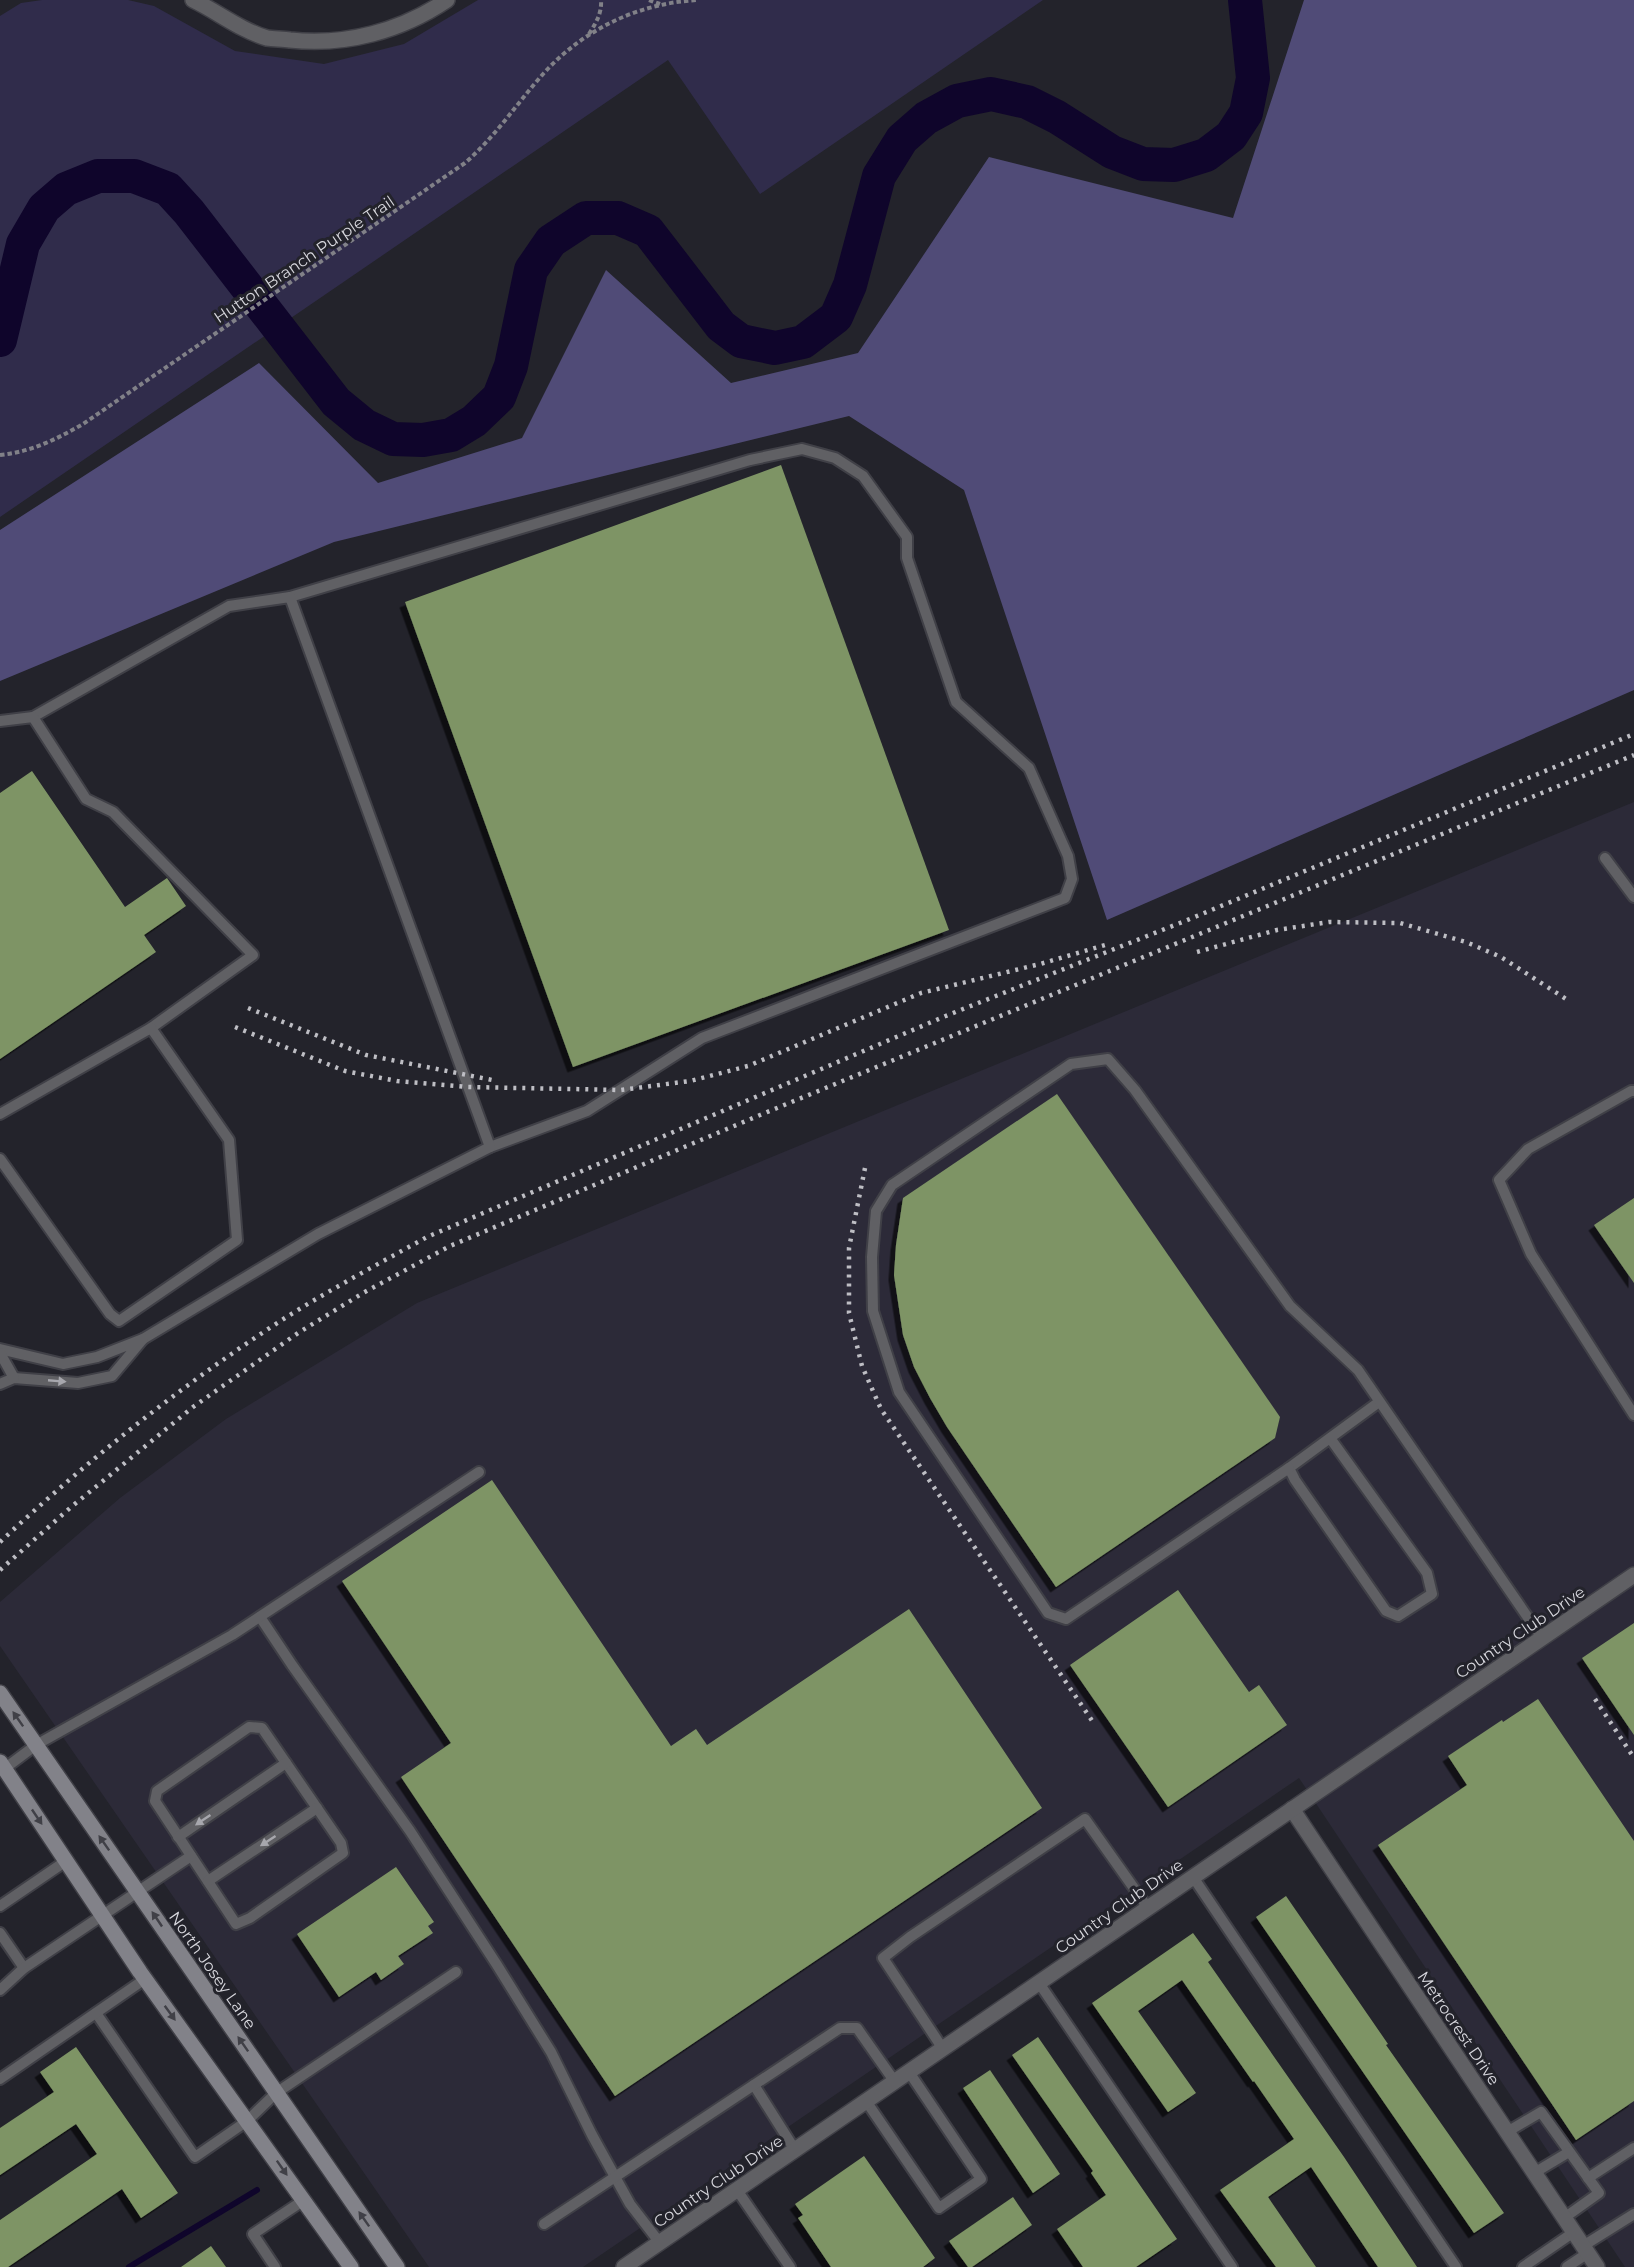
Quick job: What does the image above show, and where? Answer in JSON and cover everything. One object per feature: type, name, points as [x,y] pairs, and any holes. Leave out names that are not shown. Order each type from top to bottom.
[{"type":"main road","name":"North Josey Lane","points":[[0,1693],[397,2267]]},
{"type":"main road","points":[[2,1766],[145,1979],[351,2267]]},
{"type":"street","points":[[202,2],[232,24],[268,38],[312,42],[349,39],[396,28],[431,11],[447,0]]},
{"type":"street","name":"Country Club Drive","points":[[624,2267],[1634,1575]]},
{"type":"street","name":"Metrocrest Drive","points":[[1292,1809],[1597,2267]]},
{"type":"lane","points":[[0,722],[33,717],[229,606],[290,597],[750,460],[802,449],[835,458],[863,476],[907,537],[907,558],[956,702],[1029,768],[1068,856],[1072,879],[1065,898],[702,1038],[587,1111],[490,1147],[318,1234],[143,1339],[97,1357],[63,1364],[0,1351]]},
{"type":"lane","points":[[290,597],[490,1147]]},
{"type":"lane","points":[[0,1114],[151,1028],[254,955],[113,812],[86,799],[33,717]]},
{"type":"lane","points":[[1605,858],[1634,897]]},
{"type":"lane","points":[[0,1159],[110,1314],[119,1321],[237,1240],[229,1140],[151,1028]]},
{"type":"lane","points":[[1379,1402],[1289,1468],[1066,1619],[1048,1613],[899,1392],[873,1311],[872,1257],[876,1211],[892,1185],[1071,1064],[1108,1059],[1135,1090],[1290,1306],[1358,1370],[1542,1638]]},
{"type":"lane","points":[[1634,1091],[1528,1149],[1499,1180],[1531,1254],[1634,1415]]},
{"type":"lane","points":[[0,1384],[14,1378],[78,1383],[112,1376],[143,1339]]},
{"type":"lane","points":[[0,1351],[14,1378]]},
{"type":"lane","points":[[1289,1468],[1386,1611],[1398,1616],[1432,1594],[1427,1573],[1330,1437]]},
{"type":"lane","points":[[2,1766],[232,1635],[479,1472]]},
{"type":"lane","points":[[260,1617],[410,1831],[497,1965],[551,2052],[630,2204],[660,2243]]},
{"type":"lane","points":[[249,1727],[262,1728],[317,1808],[341,1843],[343,1853],[250,1918],[237,1924],[155,1801],[157,1791],[249,1727]]},
{"type":"lane","points":[[178,1837],[286,1763]]},
{"type":"lane","points":[[208,1881],[317,1808]]},
{"type":"lane","points":[[943,2049],[883,1958],[910,1937],[1085,1819],[1148,1908]]},
{"type":"lane","points":[[0,1990],[24,1968],[191,1856]]},
{"type":"lane","points":[[0,1906],[66,1861]]},
{"type":"lane","points":[[1192,1877],[1456,2267]]},
{"type":"lane","points":[[0,1933],[24,1968]]},
{"type":"lane","points":[[96,2013],[195,2157],[248,2121],[276,2092],[456,1972]]},
{"type":"lane","points":[[0,2079],[145,1979]]},
{"type":"lane","points":[[1039,1983],[1232,2267]]},
{"type":"lane","points":[[544,2224],[840,2028],[857,2028],[895,2082]]},
{"type":"lane","points":[[866,2101],[939,2208],[981,2179],[909,2073]]},
{"type":"lane","points":[[754,2085],[795,2150]]},
{"type":"lane","points":[[1507,2132],[1541,2112],[1599,2193],[1564,2218]]},
{"type":"lane","points":[[1588,2178],[1634,2148]]},
{"type":"lane","points":[[1534,2173],[1569,2152]]},
{"type":"lane","points":[[737,2190],[790,2267]]},
{"type":"lane","points":[[275,2267],[253,2234],[304,2200]]},
{"type":"lane","points":[[1567,2267],[1585,2250],[1634,2214]]},
{"type":"lane","points":[[1523,2267],[1574,2232]]},
{"type":"path","name":"Hutton Branch Purple Trail","points":[[588,34],[597,22],[601,0]]},
{"type":"path","name":"Hutton Branch Purple Trail","points":[[649,0],[660,4]]},
{"type":"path","name":"Hutton Branch Purple Trail","points":[[0,455],[30,450],[57,439],[83,424],[465,163],[497,132],[560,56],[588,34],[612,22],[660,4],[698,0]]},
{"type":"shaded area","points":[[42,0],[128,0],[154,6],[235,51],[324,64],[404,44],[478,0],[1043,0],[760,194],[668,60],[0,517],[0,16],[21,3]]},
{"type":"shaded area","points":[[1304,0],[1634,0],[1634,690],[1107,920],[964,490],[849,416],[334,542],[0,681],[0,530],[259,363],[378,483],[522,438],[606,270],[731,383],[858,353],[989,157],[1233,218]]},
{"type":"shaded area","points":[[1634,802],[1634,2267],[1625,2267],[1299,1778],[583,2267],[429,2267],[0,1646],[0,1602],[120,1498],[226,1419],[417,1303]]},
{"type":"building","points":[[781,465],[949,930],[573,1067],[405,602]]},
{"type":"building","points":[[32,771],[125,907],[167,878],[186,906],[144,935],[156,952],[0,1059],[0,793]]},
{"type":"building","points":[[1057,1094],[1280,1417],[1275,1438],[1056,1587],[947,1427],[930,1398],[914,1367],[903,1335],[894,1275],[903,1198]]},
{"type":"building","points":[[1634,1198],[1634,1283],[1594,1225]]},
{"type":"building","points":[[492,1480],[671,1746],[696,1729],[707,1745],[909,1609],[1042,1808],[615,2096],[401,1777],[451,1743],[342,1581]]},
{"type":"building","points":[[1178,1590],[1249,1692],[1259,1685],[1287,1725],[1168,1807],[1070,1665]]},
{"type":"building","points":[[1634,1623],[1634,1735],[1582,1658]]},
{"type":"building","points":[[1538,1699],[1634,1841],[1634,2101],[1576,2140],[1378,1845],[1467,1785],[1448,1756]]},
{"type":"building","points":[[396,1867],[434,1922],[428,1926],[433,1933],[398,1956],[404,1964],[381,1980],[376,1972],[339,1997],[297,1934]]},
{"type":"building","points":[[1286,1896],[1388,2044],[1386,2045],[1504,2213],[1474,2233],[1256,1917]]},
{"type":"building","points":[[1193,1933],[1212,1959],[1208,1962],[1344,2157],[1417,2267],[1378,2267],[1311,2167],[1268,2197],[1316,2267],[1276,2267],[1220,2190],[1294,2139],[1254,2081],[1182,1980],[1138,2011],[1196,2093],[1168,2112],[1092,2003]]},
{"type":"building","points":[[1038,2037],[1177,2239],[1136,2267],[1083,2267],[1057,2229],[1106,2195],[1091,2173],[1093,2171],[1012,2055]]},
{"type":"building","points":[[76,2047],[178,2193],[141,2218],[122,2189],[8,2267],[0,2267],[0,2220],[97,2154],[76,2124],[0,2175],[0,2128],[54,2092],[40,2072]]},
{"type":"building","points":[[990,2070],[1060,2174],[1033,2193],[963,2088]]},
{"type":"building","points":[[864,2156],[935,2258],[923,2267],[831,2267],[798,2218],[803,2215],[795,2204]]},
{"type":"building","points":[[1013,2197],[1032,2225],[972,2267],[968,2267],[949,2241]]},
{"type":"building","points":[[211,2246],[226,2267],[181,2267]]},
{"type":"waterway","points":[[0,340],[23,244],[44,208],[66,189],[98,176],[134,176],[168,189],[189,212],[336,402],[364,425],[393,439],[423,440],[451,435],[474,421],[499,397],[511,366],[531,270],[551,241],[586,218],[618,218],[648,231],[721,326],[741,341],[775,348],[803,342],[836,317],[850,285],[879,176],[902,139],[926,118],[957,101],[991,94],[1027,102],[1057,117],[1112,152],[1143,164],[1174,165],[1206,155],[1231,136],[1246,113],[1253,78],[1245,0]]},
{"type":"waterway","points":[[129,2267],[257,2190]]},
{"type":"railway","points":[[0,1542],[102,1452],[210,1369],[302,1307],[427,1237],[948,1015],[1185,921],[1634,734]]},
{"type":"railway","points":[[0,1570],[70,1508],[193,1407],[298,1333],[363,1293],[450,1246],[760,1115],[1634,755]]},
{"type":"railway","points":[[1197,952],[1277,930],[1329,922],[1400,923],[1466,942],[1501,957],[1566,999]]},
{"type":"railway","points":[[235,1027],[345,1071],[397,1081],[468,1087],[621,1090],[690,1081],[748,1066],[921,993],[1040,964],[1105,945]]},
{"type":"railway","points":[[248,1008],[366,1055],[497,1081]]},
{"type":"railway","points":[[865,1168],[849,1248],[849,1313],[862,1366],[881,1409],[1095,1725]]},
{"type":"railway","points":[[1595,1699],[1634,1758]]}]
